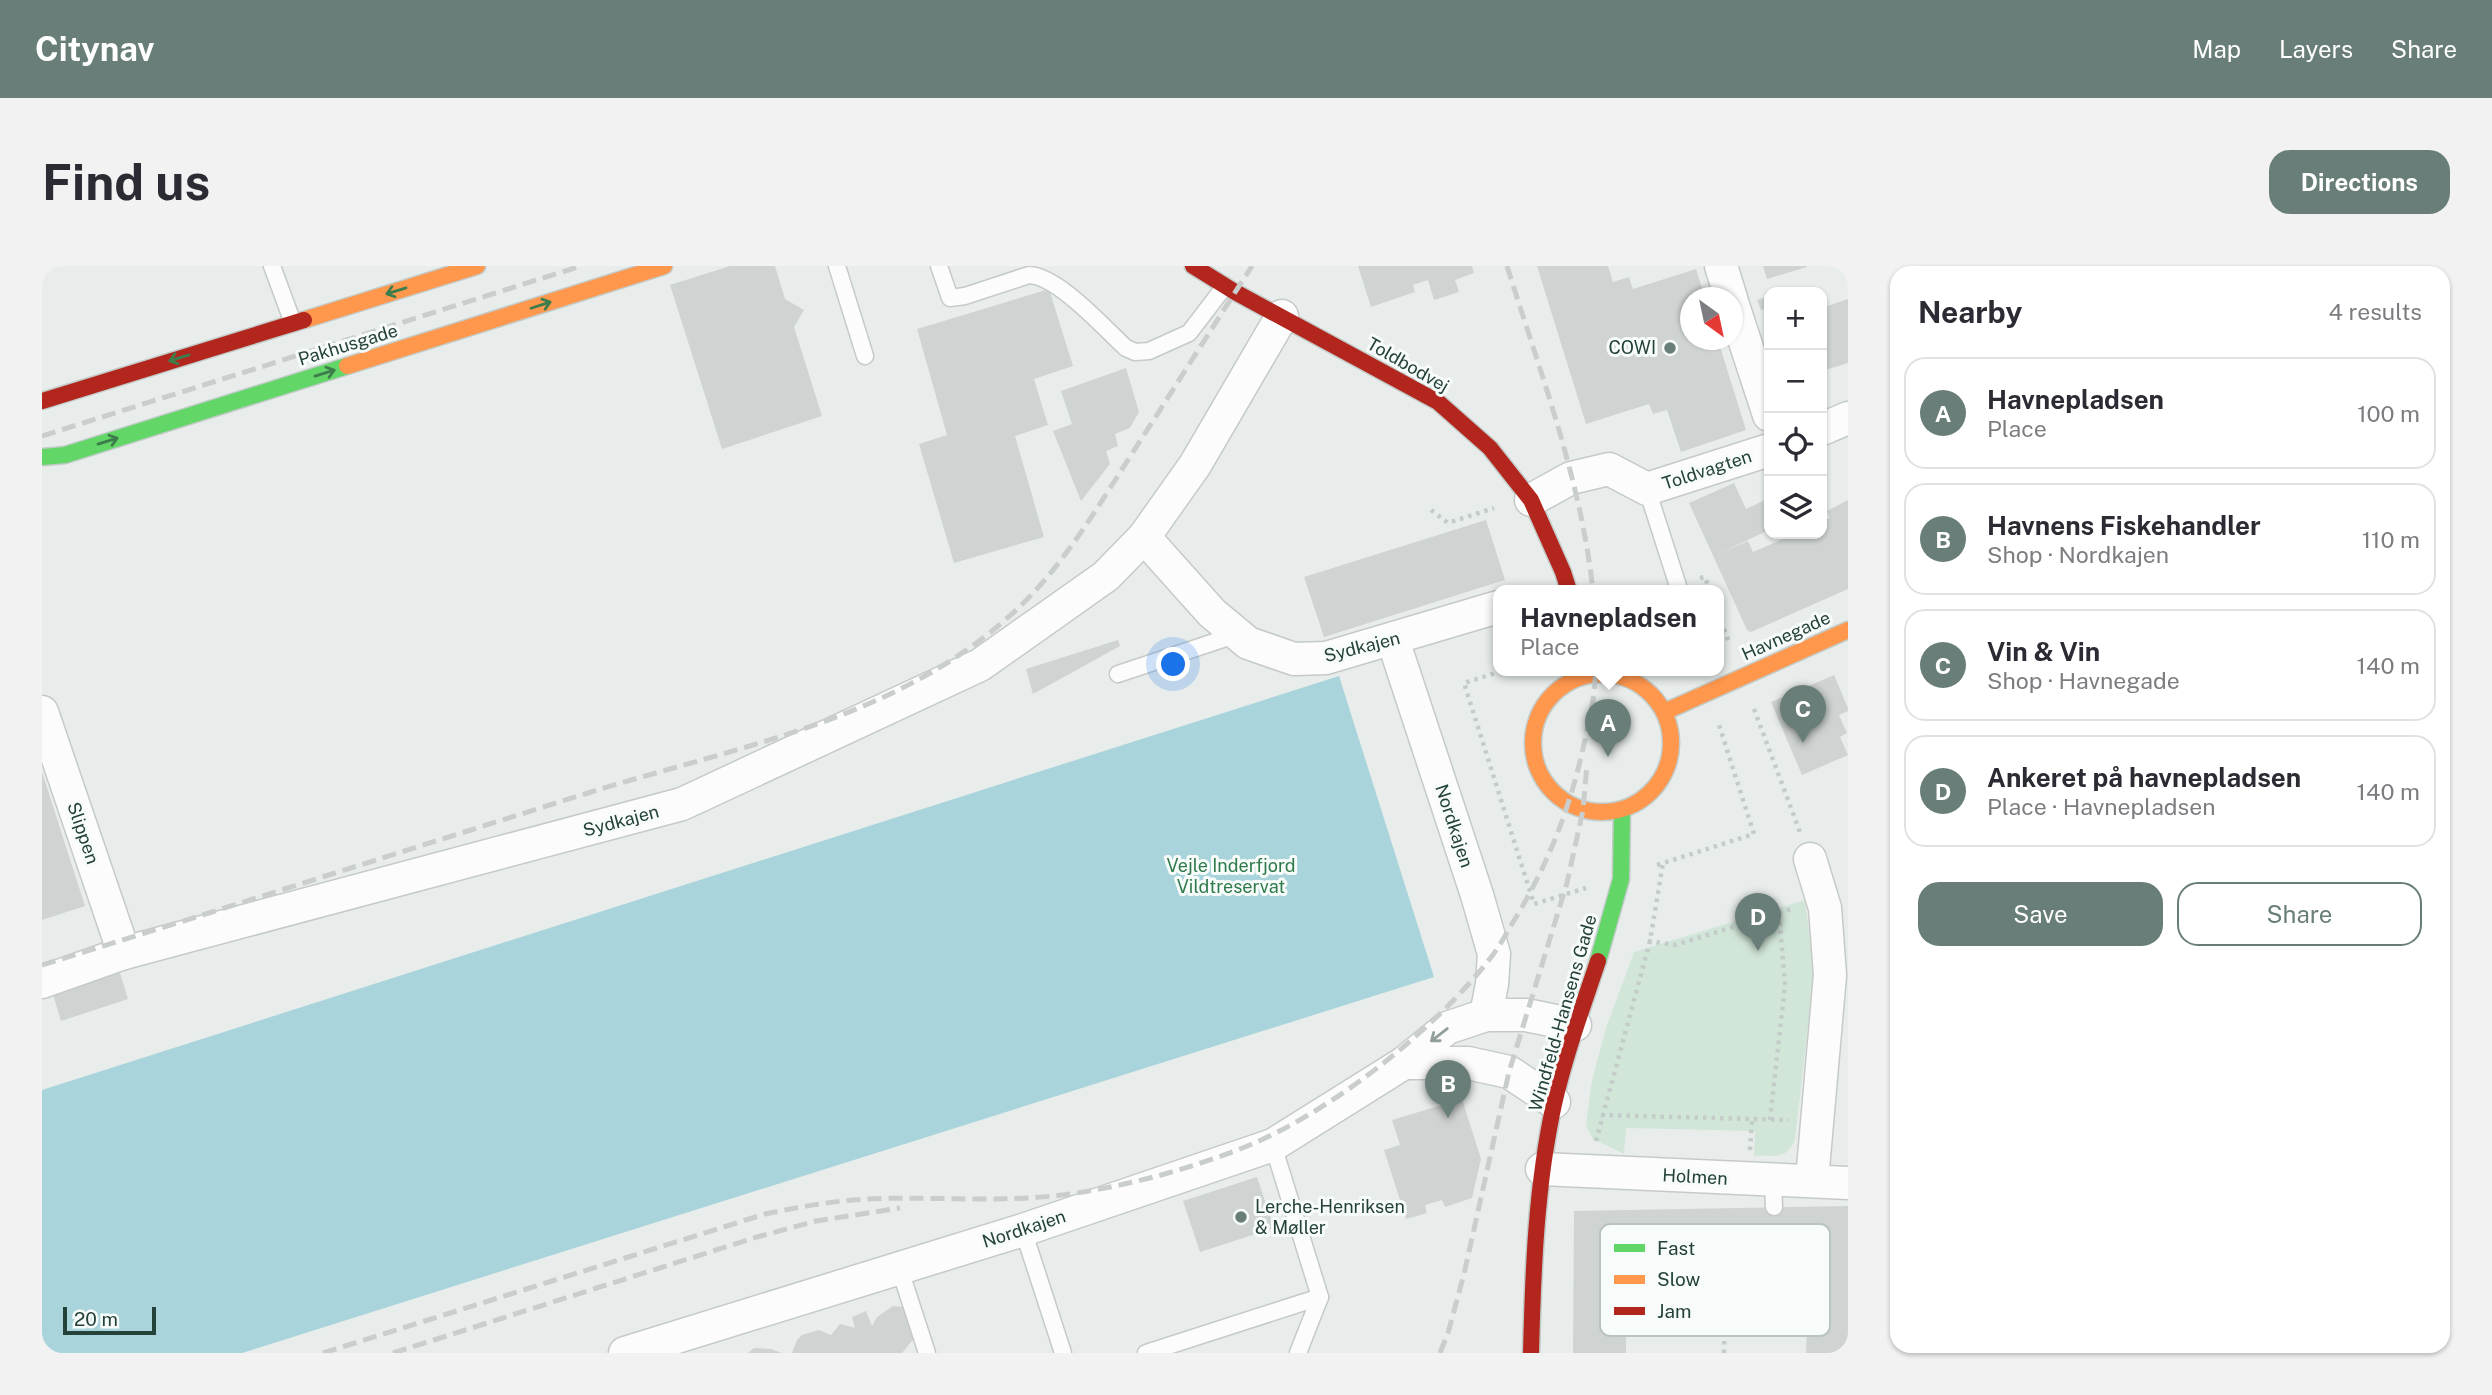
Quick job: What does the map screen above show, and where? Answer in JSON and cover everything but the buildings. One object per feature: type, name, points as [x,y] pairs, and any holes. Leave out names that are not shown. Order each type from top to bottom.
[{"type":"main road","name":"Pakhusgade","points":[[42,401],[477,266]]},
{"type":"main road","name":"Pakhusgade","points":[[42,457],[65,455],[664,266]]},
{"type":"main road","name":"Toldbodvej","points":[[1193,266],[1438,402],[1490,448],[1530,498],[1567,585]]},
{"type":"main road","name":"Havnegade","points":[[1664,712],[1848,630]]},
{"type":"main road","points":[[1584,676],[1574,679],[1556,691],[1542,708],[1534,728],[1533,750],[1538,771],[1550,790],[1569,805],[1603,813],[1622,810],[1640,801],[1655,788],[1666,770],[1671,751],[1670,731],[1664,712],[1652,695],[1636,682],[1619,676]]},
{"type":"main road","name":"Windfeld-Hansens Gade","points":[[1527,1347],[1542,1169],[1554,1102],[1575,1025],[1607,933],[1622,876],[1622,810]]},
{"type":"street","points":[[1721,266],[1728,287]]},
{"type":"street","name":"Sydkajen","points":[[42,982],[124,953],[682,804],[980,665],[1106,576],[1144,537],[1195,465],[1282,316]]},
{"type":"street","points":[[1743,334],[1768,413]]},
{"type":"street","points":[[1827,427],[1848,418]]},
{"type":"street","name":"Toldvagten","points":[[1530,498],[1571,478],[1609,469],[1647,489],[1764,452]]},
{"type":"street","name":"Sydkajen","points":[[1144,537],[1213,613],[1248,643],[1294,659],[1326,658],[1493,609]]},
{"type":"street","name":"Nordkajen","points":[[1393,640],[1494,954],[1486,1015]]},
{"type":"street","name":"Slippen","points":[[42,712],[124,953]]},
{"type":"street","points":[[1810,859],[1822,900],[1830,975],[1812,1180]]},
{"type":"street","name":"Nordkajen","points":[[625,1353],[1023,1230],[1273,1145],[1405,1063],[1447,1028],[1486,1015],[1526,1015],[1575,1025]]},
{"type":"street","points":[[1405,1063],[1468,1063],[1510,1072],[1554,1102]]},
{"type":"street","name":"Holmen","points":[[1542,1169],[1590,1171],[1773,1194],[1812,1180],[1848,1183]]},
{"type":"lane","points":[[272,266],[293,323]]},
{"type":"lane","points":[[837,266],[865,356]]},
{"type":"lane","points":[[939,266],[950,298],[965,296],[1029,275],[1038,275],[1062,290],[1126,348],[1135,352],[1149,351],[1189,333],[1225,286]]},
{"type":"lane","points":[[1647,489],[1678,585]]},
{"type":"lane","points":[[1118,674],[1238,634]]},
{"type":"lane","points":[[1273,1145],[1320,1297],[1298,1353]]},
{"type":"lane","points":[[1023,1230],[1063,1353]]},
{"type":"lane","points":[[899,1267],[927,1353]]},
{"type":"lane","points":[[1146,1353],[1320,1297]]},
{"type":"path","points":[[1431,510],[1448,523],[1530,498]]},
{"type":"path","points":[[1724,629],[1810,859]]},
{"type":"path","points":[[1493,674],[1464,683],[1534,904],[1754,834],[1709,692]]},
{"type":"path","points":[[1590,1171],[1601,1115],[1650,941],[1663,863]]},
{"type":"path","points":[[1607,933],[1675,945],[1822,900]]},
{"type":"path","points":[[1770,1120],[1785,985],[1779,913]]},
{"type":"path","points":[[1601,1115],[1818,1121]]},
{"type":"green space","points":[[1805,900],[1814,974],[1795,1139],[1788,1151],[1779,1155],[1754,1156],[1755,1131],[1626,1128],[1624,1154],[1593,1139],[1586,1125],[1592,1080],[1606,1028],[1634,952]]},
{"type":"water","name":"Vejle Inderfjord Vildtreservat","points":[[1339,676],[1434,977],[242,1353],[42,1353],[42,1090]]},
{"type":"railway","points":[[42,436],[581,266]]},
{"type":"railway","points":[[42,965],[588,793],[806,728],[911,684],[959,655],[1005,620],[1042,583],[1105,497],[1252,266]]},
{"type":"railway","points":[[1507,266],[1569,467],[1592,585]]},
{"type":"railway","points":[[1592,710],[1595,676]]},
{"type":"railway","points":[[323,1353],[765,1214],[867,1199],[1013,1199],[1085,1192],[1201,1163],[1279,1131],[1313,1112],[1380,1066],[1442,1012],[1496,951],[1533,887],[1566,811],[1593,700]]},
{"type":"railway","points":[[1440,1353],[1464,1274],[1509,1072],[1567,883],[1583,810],[1587,765]]},
{"type":"railway","points":[[393,1353],[757,1237],[816,1221],[900,1208]]},
{"type":"traffic: fast","points":[[42,457],[65,455],[347,366]]},
{"type":"traffic: fast","points":[[1598,961],[1621,879],[1622,810]]},
{"type":"traffic: slow","points":[[304,320],[477,266]]},
{"type":"traffic: slow","points":[[347,366],[664,266]]},
{"type":"traffic: slow","points":[[1664,712],[1848,630]]},
{"type":"traffic: slow","points":[[1586,676],[1553,694],[1538,717],[1534,730],[1534,756],[1538,769],[1553,792],[1576,807],[1589,811],[1615,811],[1628,807],[1651,792],[1659,781],[1666,769],[1671,743]]},
{"type":"traffic: slow","points":[[1618,676],[1651,694],[1666,717],[1671,743]]},
{"type":"traffic: jam","points":[[1193,266],[1235,292],[1438,402],[1490,448],[1531,500],[1567,585]]},
{"type":"traffic: jam","points":[[42,401],[304,320]]},
{"type":"traffic: jam","points":[[1531,1353],[1536,1228],[1548,1135],[1563,1068],[1598,961]]},
{"type":"place","name":"COWI","points":[[1670,348]]},
{"type":"place","name":"Vin & Vin","points":[[1803,743]]},
{"type":"place","name":"Havnepladsen","points":[[1608,757]]},
{"type":"place","name":"Ankeret på havnepladsen","points":[[1758,951]]},
{"type":"place","name":"Havnens Fiskehandler","points":[[1448,1118]]},
{"type":"place","name":"Lerche-Henriksen & Møller","points":[[1241,1217]]}]
